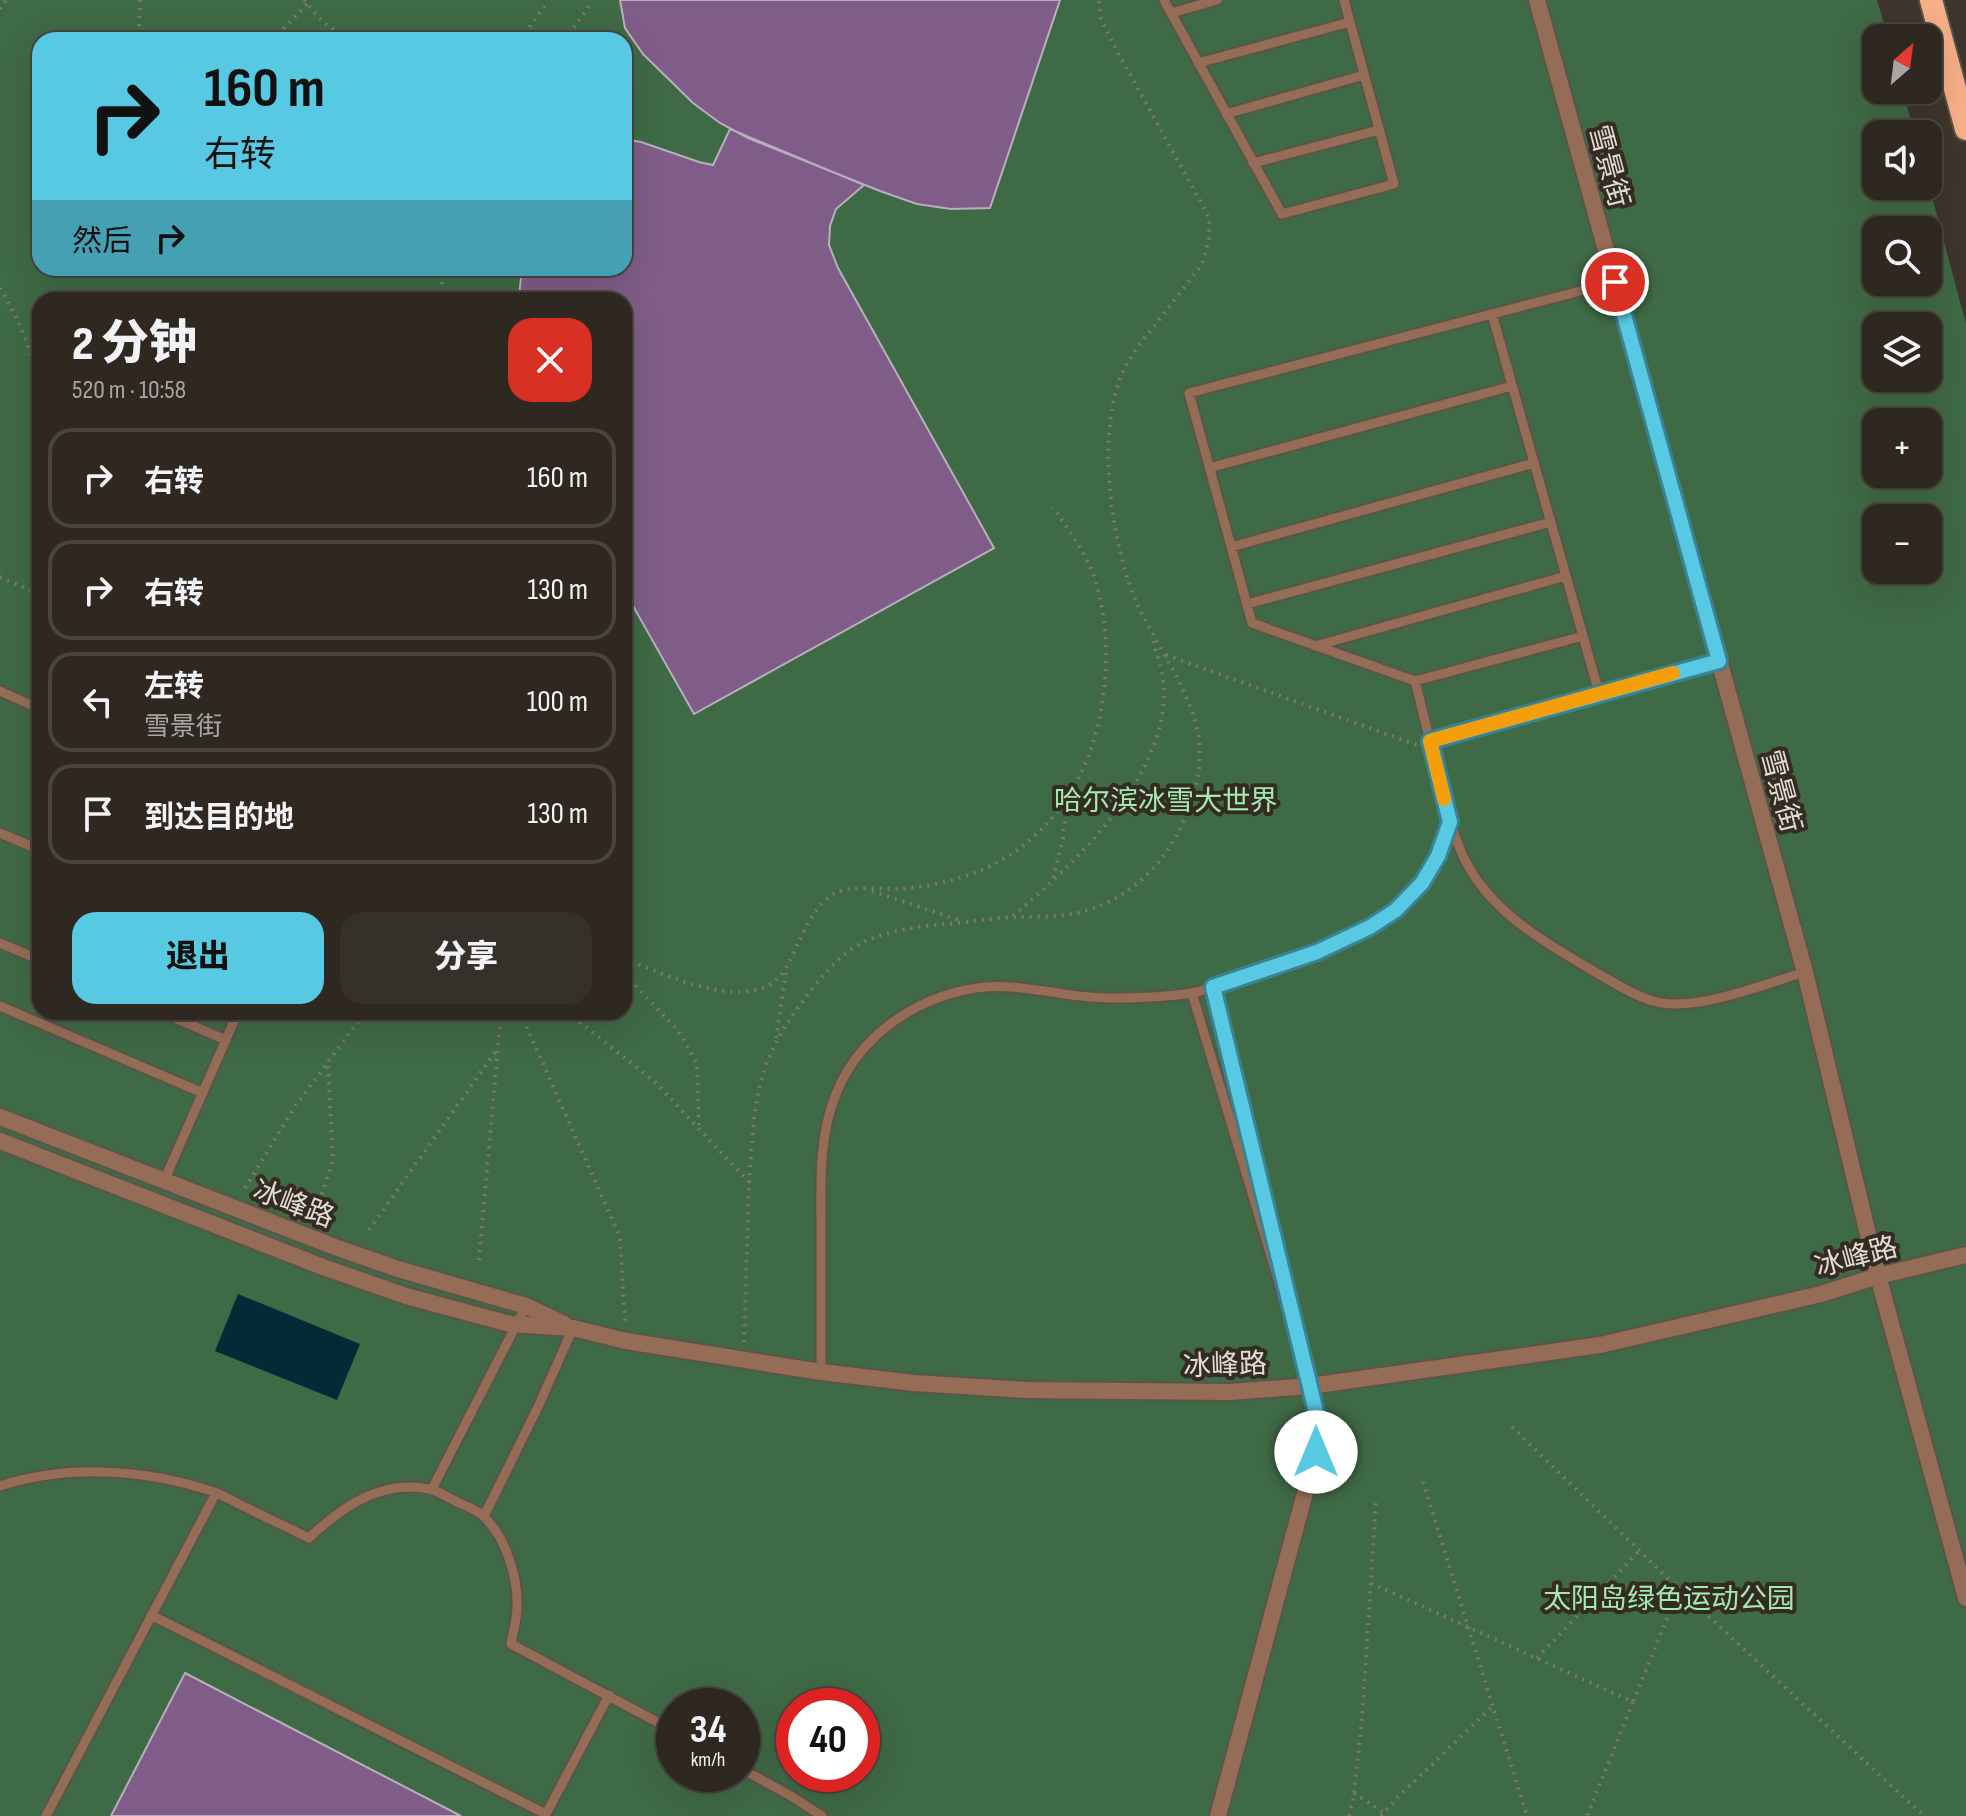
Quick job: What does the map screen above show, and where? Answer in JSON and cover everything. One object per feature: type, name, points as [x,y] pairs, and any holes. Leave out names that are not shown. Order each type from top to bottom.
[{"type":"highway","points":[[1931,0],[1966,129]]},
{"type":"street","name":"雪景街","points":[[1537,0],[1805,972],[1878,1276],[1966,1598]]},
{"type":"street","name":"冰峰路","points":[[0,1117],[398,1269],[526,1306],[573,1328],[626,1341],[821,1372],[914,1383],[1026,1390],[1230,1392],[1310,1386],[1600,1345],[1821,1294],[1878,1276],[1966,1255]]},
{"type":"street","name":"冰峰路","points":[[0,1141],[323,1267],[406,1296],[517,1326],[573,1328]]},
{"type":"street","points":[[1218,1816],[1316,1452],[1318,1420],[1310,1386]]},
{"type":"lane","points":[[1164,0],[1282,214],[1394,184],[1344,0]]},
{"type":"lane","points":[[1171,13],[1217,0]]},
{"type":"lane","points":[[1198,63],[1350,22]]},
{"type":"lane","points":[[1226,114],[1364,75]]},
{"type":"lane","points":[[1253,163],[1379,130]]},
{"type":"lane","points":[[1583,636],[1415,681],[1252,623],[1189,393],[1615,282]]},
{"type":"lane","points":[[1492,314],[1599,693]]},
{"type":"lane","points":[[1209,468],[1512,386]]},
{"type":"lane","points":[[1231,547],[1534,463]]},
{"type":"lane","points":[[1247,604],[1551,522]]},
{"type":"lane","points":[[1315,646],[1566,576]]},
{"type":"lane","points":[[1431,745],[1599,693],[1719,661]]},
{"type":"lane","points":[[1415,681],[1450,822],[1466,863],[1499,906],[1551,946],[1606,978],[1661,1003],[1701,1001],[1805,972]]},
{"type":"lane","points":[[0,691],[32,705]]},
{"type":"lane","points":[[821,1372],[824,1137],[843,1078],[874,1038],[919,1006],[971,989],[1008,986],[1101,998],[1192,993],[1317,952],[1384,919],[1408,899],[1438,856],[1450,822]]},
{"type":"lane","points":[[0,833],[32,847]]},
{"type":"lane","points":[[0,943],[32,957]]},
{"type":"lane","points":[[1213,987],[1310,1386]]},
{"type":"lane","points":[[1192,993],[1310,1386]]},
{"type":"lane","points":[[0,1006],[32,1020]]},
{"type":"lane","points":[[33,1020],[203,1093]]},
{"type":"lane","points":[[180,1020],[226,1040]]},
{"type":"lane","points":[[164,1181],[235,1020]]},
{"type":"lane","points":[[432,1489],[526,1306]]},
{"type":"lane","points":[[484,1516],[573,1328]]},
{"type":"lane","points":[[0,1486],[48,1475],[93,1471],[183,1483],[216,1493],[309,1538],[331,1516],[374,1494],[402,1487],[432,1489],[484,1516],[504,1544],[514,1572],[517,1608],[511,1644],[656,1721]]},
{"type":"lane","points":[[46,1816],[216,1493]]},
{"type":"lane","points":[[151,1615],[546,1815],[609,1695]]},
{"type":"lane","points":[[760,1779],[822,1816]]},
{"type":"path","points":[[0,9],[6,0]]},
{"type":"path","points":[[140,0],[140,32]]},
{"type":"path","points":[[526,32],[546,0]]},
{"type":"path","points":[[570,32],[587,10],[590,0]]},
{"type":"path","points":[[743,1359],[749,1183],[759,1088],[775,1042],[811,990],[847,952],[887,933],[913,927],[1078,913],[1131,889],[1147,875],[1171,844],[1188,811],[1199,771],[1198,732],[1190,709],[1127,578],[1114,519],[1108,451],[1109,426],[1120,379],[1138,347],[1202,264],[1210,233],[1209,217],[1111,40],[1101,19],[1099,0]]},
{"type":"path","points":[[279,32],[305,2],[337,32]]},
{"type":"path","points":[[0,288],[12,307],[32,359]]},
{"type":"path","points":[[632,961],[688,984],[721,991],[769,985],[787,965],[807,926],[836,893],[928,885],[973,873],[1011,854],[1043,828],[1067,798],[1083,771],[1101,711],[1105,676],[1105,638],[1095,577],[1053,507]]},
{"type":"path","points":[[0,577],[32,591]]},
{"type":"path","points":[[1011,917],[1053,880],[1110,820],[1146,763],[1155,741],[1164,689],[1148,625]]},
{"type":"path","points":[[1163,654],[1431,745]]},
{"type":"path","points":[[1053,880],[1063,839],[1067,798]]},
{"type":"path","points":[[866,889],[964,922]]},
{"type":"path","points":[[775,1042],[787,965]]},
{"type":"path","points":[[632,982],[678,1030],[697,1063],[699,1129]]},
{"type":"path","points":[[245,1188],[296,1105],[359,1020]]},
{"type":"path","points":[[479,1260],[500,1020]]},
{"type":"path","points":[[524,1020],[620,1237],[626,1341]]},
{"type":"path","points":[[577,1020],[655,1082],[749,1183]]},
{"type":"path","points":[[369,1230],[497,1049]]},
{"type":"path","points":[[314,1217],[333,1161],[327,1062]]},
{"type":"path","points":[[1512,1427],[1679,1589],[1924,1816]]},
{"type":"path","points":[[1423,1482],[1527,1816]]},
{"type":"path","points":[[1349,1816],[1362,1719],[1376,1502]]},
{"type":"path","points":[[1537,1658],[1640,1550]]},
{"type":"path","points":[[1371,1583],[1633,1702]]},
{"type":"path","points":[[1587,1816],[1679,1589]]},
{"type":"path","points":[[1354,1793],[1383,1815],[1492,1707]]},
{"type":"green space","points":[[0,0],[1877,0],[1884,24],[1862,24],[1862,104],[1906,104],[1911,120],[1862,120],[1862,200],[1933,200],[1937,216],[1862,216],[1862,296],[1942,296],[1942,234],[1966,324],[1966,1816],[0,1816]]},
{"type":"water","points":[[238,1294],[360,1344],[337,1400],[215,1351]]},
{"type":"building","points":[[620,0],[1060,0],[990,208],[951,209],[917,204],[748,138],[693,103],[643,54],[632,38],[632,32],[625,28]]},
{"type":"building","points":[[730,129],[864,185],[836,209],[830,226],[829,245],[838,268],[994,548],[694,714],[632,604],[632,292],[519,292],[521,276],[632,276],[632,140],[713,165]]},
{"type":"building","points":[[185,1673],[461,1816],[111,1816]]},
{"type":"slow traffic","points":[[1444,799],[1430,741],[1673,673]]},
{"type":"route","points":[[1316,1452],[1318,1420],[1213,987],[1317,952],[1384,919],[1408,899],[1438,856],[1450,822],[1430,741],[1719,661],[1615,282]]},
{"type":"park label","name":"哈尔滨冰雪大世界","points":[[1166,800]]},
{"type":"park label","name":"太阳岛绿色运动公园","points":[[1669,1598]]}]
